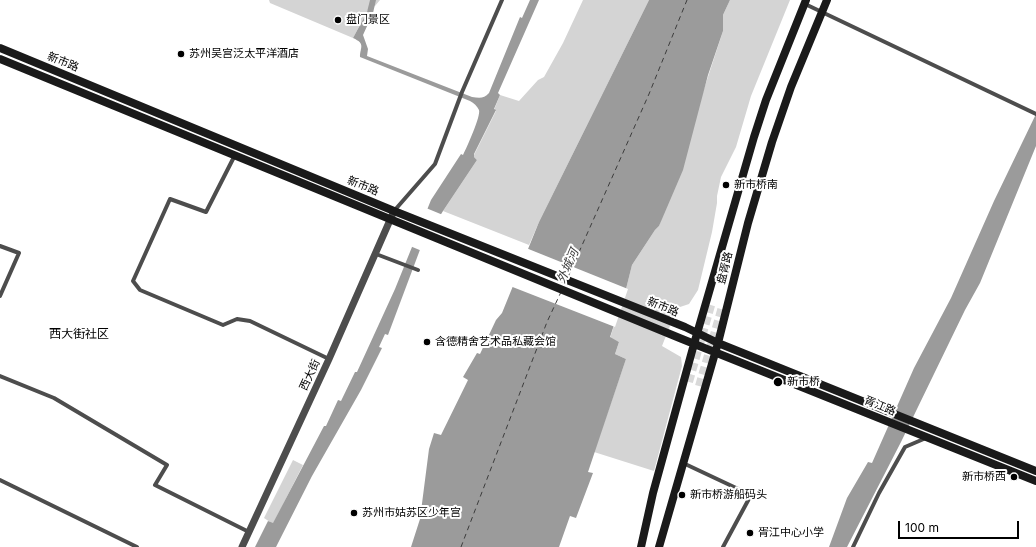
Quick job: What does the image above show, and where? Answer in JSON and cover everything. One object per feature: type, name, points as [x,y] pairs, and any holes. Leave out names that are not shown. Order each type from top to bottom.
[{"type":"main road","name":"盘胥路","points":[[659,547],[718,343],[748,223],[772,142],[791,87],[827,0]]},
{"type":"main road","name":"盘胥路","points":[[642,544],[653,493],[694,344],[754,137],[766,100],[805,2]]},
{"type":"main road","name":"新市路","points":[[0,48],[420,221],[685,327],[718,343]]},
{"type":"main road","name":"新市路","points":[[0,59],[715,352]]},
{"type":"main road","points":[[712,302],[745,186],[754,137]]},
{"type":"main road","points":[[722,308],[756,185],[772,142]]},
{"type":"main road","name":"胥江路","points":[[718,343],[1036,471]]},
{"type":"main road","name":"胥江路","points":[[715,352],[1036,481]]},
{"type":"main road","points":[[642,544],[689,382]]},
{"type":"main road","points":[[659,547],[670,491],[699,386]]},
{"type":"street","points":[[394,210],[435,164],[462,92],[502,0]]},
{"type":"street","points":[[805,2],[822,12],[1035,113]]},
{"type":"street","points":[[235,155],[206,212],[170,198],[134,281],[140,290],[223,324],[237,319],[250,321],[329,359]]},
{"type":"street","name":"西大街","points":[[242,547],[329,359],[394,210]]},
{"type":"street","points":[[0,246],[19,253],[0,296]]},
{"type":"street","points":[[376,254],[418,270]]},
{"type":"street","points":[[0,376],[54,398],[167,465],[155,485],[249,532]]},
{"type":"street","points":[[853,547],[879,493],[905,447],[928,437]]},
{"type":"street","points":[[683,463],[751,495],[723,547]]},
{"type":"street","points":[[0,480],[137,547]]},
{"type":"shaded area","name":"盘门景区","points":[[269,0],[380,0],[375,6],[369,8],[353,38],[270,3]]},
{"type":"shaded area","points":[[583,0],[649,0],[529,245],[443,211],[477,160],[474,155],[496,111],[494,110],[500,95],[519,101],[538,80],[544,77],[563,43]]},
{"type":"shaded area","points":[[730,0],[790,0],[751,96],[736,147],[721,177],[712,232],[698,290],[689,304],[677,308],[662,346],[681,357],[682,366],[654,471],[594,452],[626,359],[615,354],[619,342],[610,338],[632,265],[659,226],[723,31],[723,15]]},
{"type":"shaded area","points":[[293,460],[303,465],[273,524],[264,518]]},
{"type":"water","points":[[370,0],[376,0],[373,13],[363,35],[368,49],[367,56],[472,97],[479,98],[489,93],[520,17],[522,18],[530,0],[539,0],[498,93],[500,95],[494,109],[496,110],[474,154],[474,157],[477,160],[421,247],[388,335],[385,334],[379,347],[382,348],[361,390],[312,476],[276,547],[255,547],[268,521],[273,523],[324,426],[326,426],[338,400],[341,401],[355,372],[357,372],[395,289],[431,200],[461,154],[463,155],[478,118],[479,110],[470,101],[360,57],[361,44],[353,38],[367,12]]},
{"type":"water","name":"外城河","points":[[649,0],[730,0],[723,15],[723,31],[708,75],[683,170],[659,226],[632,265],[626,289],[610,337],[619,342],[615,354],[626,359],[588,472],[593,473],[576,518],[570,516],[559,547],[411,547],[420,519],[429,449],[434,433],[441,435],[468,380],[463,377],[477,353],[480,354],[496,320],[502,313],[539,222]]},
{"type":"water","points":[[1036,114],[1036,146],[980,283],[965,310],[901,442],[847,547],[829,547],[847,498],[868,462],[872,463],[914,368],[951,298],[994,201]]},
{"type":"pier","points":[[426,208],[443,215],[422,251],[410,246]]},
{"type":"pier","points":[[526,248],[628,289],[615,327],[510,286]]},
{"type":"ferry route","points":[[568,277],[649,94],[687,0]]},
{"type":"ferry route","points":[[461,547],[547,322],[561,292]]},
{"type":"tunnel","points":[[689,382],[712,302]]},
{"type":"tunnel","points":[[699,386],[722,307]]},
{"type":"place","name":"盘门景区","points":[[338,20]]},
{"type":"place","name":"苏州吴宫泛太平洋酒店","points":[[181,54]]},
{"type":"place","name":"新市桥南","points":[[726,185]]},
{"type":"place","name":"含德精舍艺术品私藏会馆","points":[[427,342]]},
{"type":"place","name":"新市桥","points":[[778,382]]},
{"type":"place","name":"新市桥西","points":[[1014,477]]},
{"type":"place","name":"新市桥游船码头","points":[[682,495]]},
{"type":"place","name":"苏州市姑苏区少年宫","points":[[354,513]]},
{"type":"place","name":"胥江中心小学","points":[[750,533]]},
{"type":"district","name":"西大街社区","points":[[79,334]]}]
